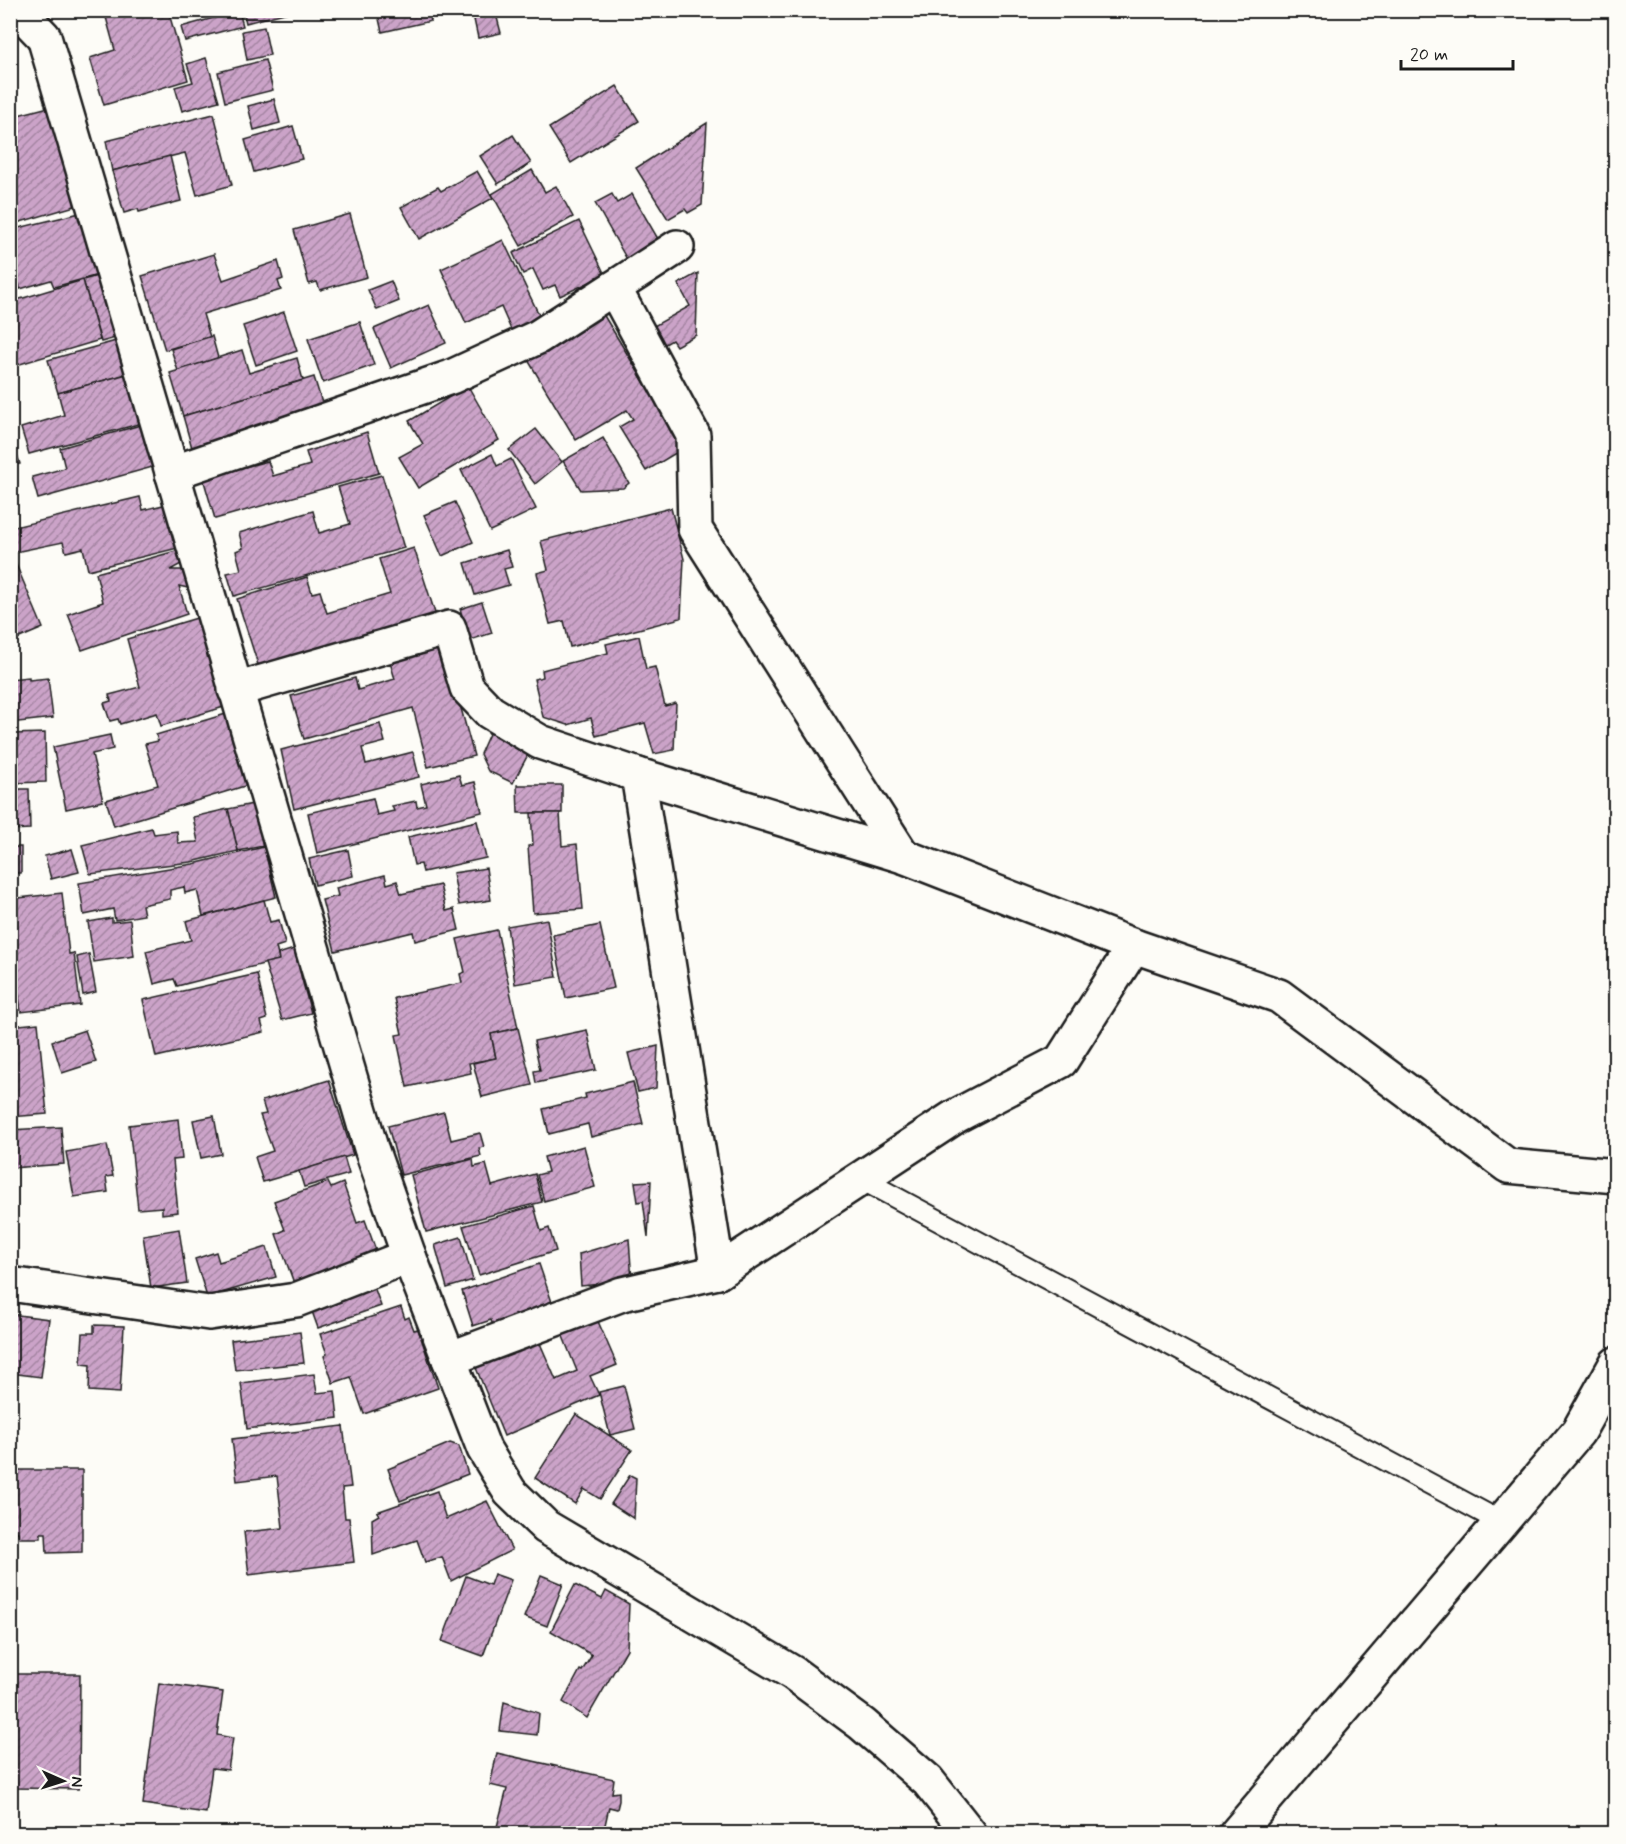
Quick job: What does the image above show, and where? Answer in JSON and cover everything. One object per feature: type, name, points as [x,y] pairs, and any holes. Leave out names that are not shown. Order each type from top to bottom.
[{"type":"street","points":[[18,10],[44,37],[371,1148],[409,1256],[484,1449],[510,1492],[546,1527],[793,1673],[862,1724],[928,1781],[970,1833]]},
{"type":"street","points":[[171,473],[451,377],[538,337],[677,247]]},
{"type":"street","points":[[614,288],[693,435],[695,529],[903,856]]},
{"type":"street","points":[[235,690],[449,628],[467,688],[490,712],[540,742],[638,775],[903,856],[1134,946],[1279,996],[1508,1166],[1616,1176]]},
{"type":"street","points":[[638,775],[718,1272]]},
{"type":"street","points":[[449,1359],[622,1294],[718,1272],[956,1116],[1060,1061],[1134,946]]},
{"type":"street","points":[[10,1284],[209,1313],[296,1300],[409,1256]]},
{"type":"street","points":[[1236,1833],[1578,1432],[1616,1364]]},
{"type":"lane","points":[[861,1179],[1501,1522]]},
{"type":"building","points":[[104,10],[168,10],[188,80],[104,105],[90,58],[115,50]]},
{"type":"building","points":[[243,10],[296,10],[246,23]]},
{"type":"building","points":[[377,10],[429,10],[431,21],[382,32]]},
{"type":"building","points":[[472,10],[495,10],[501,33],[478,38]]},
{"type":"building","points":[[239,11],[243,26],[185,41],[181,27]]},
{"type":"building","points":[[264,27],[270,55],[247,60],[242,31]]},
{"type":"building","points":[[206,58],[219,101],[182,111],[175,87],[193,82],[187,64]]},
{"type":"building","points":[[265,60],[273,90],[225,102],[218,72]]},
{"type":"building","points":[[617,86],[639,121],[571,163],[549,128]]},
{"type":"building","points":[[274,99],[280,123],[254,130],[248,106]]},
{"type":"building","points":[[49,107],[75,206],[10,225],[10,117]]},
{"type":"building","points":[[214,114],[232,185],[197,195],[185,153],[112,171],[106,141]]},
{"type":"building","points":[[707,123],[702,205],[688,213],[685,209],[668,219],[636,168]]},
{"type":"building","points":[[293,126],[302,159],[254,172],[245,140]]},
{"type":"building","points":[[513,135],[531,163],[498,184],[480,156]]},
{"type":"building","points":[[170,156],[181,201],[139,212],[138,209],[124,213],[112,171]]},
{"type":"building","points":[[532,170],[545,192],[556,186],[573,217],[521,246],[492,194]]},
{"type":"building","points":[[477,171],[493,198],[419,239],[401,207],[438,187],[441,191]]},
{"type":"building","points":[[612,194],[617,203],[632,194],[661,244],[629,263],[595,203]]},
{"type":"building","points":[[80,213],[98,275],[54,287],[51,280],[20,289],[19,284],[10,286],[10,230]]},
{"type":"building","points":[[350,214],[367,277],[320,290],[317,282],[309,284],[294,230]]},
{"type":"building","points":[[579,221],[605,275],[560,296],[555,285],[543,290],[533,269],[523,274],[513,253]]},
{"type":"building","points":[[503,240],[541,319],[512,332],[501,307],[466,323],[441,269]]},
{"type":"building","points":[[214,254],[223,280],[278,261],[283,279],[278,281],[281,290],[203,314],[210,337],[165,350],[142,276]]},
{"type":"building","points":[[698,273],[696,335],[676,346],[672,340],[662,346],[652,327],[690,306],[678,284]]},
{"type":"building","points":[[101,275],[119,337],[101,342],[83,280]]},
{"type":"building","points":[[83,280],[100,340],[10,367],[10,325],[15,324],[10,302]]},
{"type":"building","points":[[391,281],[399,301],[377,310],[368,290]]},
{"type":"building","points":[[429,305],[446,343],[391,368],[374,329]]},
{"type":"building","points":[[284,312],[297,351],[256,365],[243,326]]},
{"type":"building","points":[[603,314],[684,448],[646,471],[619,427],[633,419],[627,410],[576,440],[528,360]]},
{"type":"building","points":[[360,322],[374,365],[323,383],[308,339]]},
{"type":"building","points":[[212,336],[218,358],[178,371],[171,349]]},
{"type":"building","points":[[116,341],[127,374],[58,393],[48,360]]},
{"type":"building","points":[[242,350],[249,373],[297,358],[303,380],[183,416],[170,373]]},
{"type":"building","points":[[127,374],[142,423],[29,454],[21,428],[64,415],[58,393]]},
{"type":"building","points":[[314,377],[326,416],[291,415],[260,424],[263,432],[194,455],[183,416]]},
{"type":"building","points":[[468,386],[499,440],[418,488],[399,457],[423,444],[409,421]]},
{"type":"building","points":[[144,424],[156,466],[38,499],[32,477],[65,468],[60,448]]},
{"type":"building","points":[[536,429],[562,462],[535,484],[509,450]]},
{"type":"building","points":[[10,432],[20,464],[10,466]]},
{"type":"building","points":[[367,432],[379,473],[215,519],[203,478],[268,461],[273,476],[310,465],[306,452]]},
{"type":"building","points":[[603,438],[629,483],[623,488],[581,490],[563,461]]},
{"type":"building","points":[[492,454],[497,466],[511,459],[536,509],[490,531],[461,470]]},
{"type":"building","points":[[382,475],[404,548],[234,596],[227,573],[241,570],[236,551],[243,548],[239,533],[313,511],[319,533],[350,524],[338,487]]},
{"type":"building","points":[[140,497],[143,510],[167,504],[178,548],[88,570],[83,548],[66,552],[63,542],[10,553],[10,528]]},
{"type":"building","points":[[455,502],[473,542],[442,556],[424,515]]},
{"type":"building","points":[[671,508],[684,559],[681,618],[570,647],[564,621],[550,624],[537,573],[548,570],[541,541]]},
{"type":"building","points":[[414,548],[436,616],[260,671],[237,599],[307,577],[312,593],[320,591],[327,613],[390,594],[379,559]]},
{"type":"building","points":[[180,550],[185,562],[170,570],[187,570],[188,588],[179,586],[187,614],[82,650],[68,614],[103,602],[96,573]]},
{"type":"building","points":[[507,550],[512,567],[504,569],[509,585],[475,595],[465,563]]},
{"type":"building","points":[[15,562],[43,628],[10,642],[10,564]]},
{"type":"building","points":[[482,602],[492,633],[470,640],[460,609]]},
{"type":"building","points":[[197,618],[224,707],[161,726],[157,713],[120,724],[118,719],[110,721],[104,703],[111,701],[109,695],[140,687],[127,639]]},
{"type":"building","points":[[639,636],[646,669],[655,667],[665,706],[676,703],[674,750],[654,754],[645,723],[596,736],[591,718],[568,725],[543,717],[534,679],[543,677],[542,670],[608,653],[606,644]]},
{"type":"building","points":[[444,646],[474,756],[428,767],[413,708],[304,739],[291,696],[355,678],[358,690],[395,679],[389,659]]},
{"type":"building","points":[[29,677],[29,680],[48,678],[53,718],[10,723],[10,679]]},
{"type":"building","points":[[226,714],[248,785],[114,826],[106,800],[158,785],[145,744],[158,741],[156,735]]},
{"type":"building","points":[[380,724],[385,742],[362,748],[366,764],[413,752],[419,777],[294,809],[281,750]]},
{"type":"building","points":[[492,727],[532,747],[513,783],[488,771],[480,754]]},
{"type":"building","points":[[45,733],[46,782],[10,783],[10,734]]},
{"type":"building","points":[[110,735],[113,749],[92,754],[103,801],[66,809],[53,747]]},
{"type":"building","points":[[459,775],[462,785],[475,782],[482,812],[317,853],[308,813],[373,798],[377,815],[394,811],[392,806],[416,801],[417,807],[426,805],[421,784]]},
{"type":"building","points":[[517,785],[562,785],[562,813],[518,813]]},
{"type":"building","points":[[10,789],[29,789],[30,829],[10,830]]},
{"type":"building","points":[[253,804],[263,846],[238,851],[228,809]]},
{"type":"building","points":[[228,809],[238,851],[191,862],[90,874],[82,845],[152,828],[154,834],[177,831],[178,843],[198,842],[193,817]]},
{"type":"building","points":[[531,813],[560,813],[562,846],[577,844],[583,909],[533,913],[528,846],[533,845]]},
{"type":"building","points":[[477,821],[486,858],[423,872],[421,864],[414,865],[408,837]]},
{"type":"building","points":[[10,847],[21,847],[21,873],[12,873],[13,897],[10,897]]},
{"type":"building","points":[[264,847],[276,897],[203,916],[197,890],[185,893],[184,887],[170,890],[170,899],[142,905],[144,915],[115,920],[113,909],[84,915],[79,883],[193,864]]},
{"type":"building","points":[[72,849],[79,872],[51,879],[45,856]]},
{"type":"building","points":[[348,850],[353,876],[315,885],[309,859]]},
{"type":"building","points":[[486,868],[491,900],[459,905],[453,873]]},
{"type":"building","points":[[385,875],[387,884],[397,881],[401,894],[440,885],[446,911],[454,909],[459,930],[415,941],[413,932],[335,951],[322,900],[338,896],[336,888]]},
{"type":"building","points":[[62,893],[69,954],[74,953],[80,1005],[21,1012],[10,924],[10,899]]},
{"type":"building","points":[[264,900],[270,922],[279,920],[285,944],[276,947],[279,960],[177,986],[174,979],[154,984],[146,951],[191,940],[186,921]]},
{"type":"building","points":[[112,918],[112,922],[130,920],[134,956],[94,962],[88,922]]},
{"type":"building","points":[[547,919],[557,977],[515,984],[507,926]]},
{"type":"building","points":[[600,925],[614,988],[566,998],[553,935]]},
{"type":"building","points":[[497,930],[518,1028],[491,1034],[496,1058],[469,1063],[471,1073],[407,1087],[396,1035],[402,1034],[394,998],[462,983],[460,974],[465,972],[457,939]]},
{"type":"building","points":[[294,949],[311,1013],[282,1020],[265,963],[279,960],[278,954]]},
{"type":"building","points":[[89,954],[96,992],[83,995],[77,957]]},
{"type":"building","points":[[257,974],[267,1019],[261,1021],[264,1032],[156,1057],[143,1000]]},
{"type":"building","points":[[38,1023],[47,1114],[10,1117],[10,1026]]},
{"type":"building","points":[[518,1028],[532,1085],[482,1097],[473,1063],[496,1058],[491,1034]]},
{"type":"building","points":[[85,1030],[96,1062],[62,1073],[52,1041]]},
{"type":"building","points":[[587,1030],[596,1070],[536,1083],[534,1071],[540,1070],[534,1041]]},
{"type":"building","points":[[658,1046],[656,1088],[638,1092],[628,1053]]},
{"type":"building","points":[[329,1080],[353,1155],[263,1182],[255,1157],[273,1151],[260,1115],[266,1114],[262,1101]]},
{"type":"building","points":[[633,1082],[643,1124],[591,1137],[588,1124],[549,1134],[543,1109],[586,1098],[585,1094]]},
{"type":"building","points":[[444,1112],[451,1140],[480,1133],[484,1147],[479,1148],[481,1156],[401,1175],[388,1126]]},
{"type":"building","points":[[214,1116],[221,1154],[201,1158],[193,1120]]},
{"type":"building","points":[[178,1119],[182,1159],[173,1160],[178,1212],[162,1214],[162,1207],[138,1209],[129,1125]]},
{"type":"building","points":[[61,1127],[64,1164],[11,1168],[10,1172],[10,1130]]},
{"type":"building","points":[[107,1145],[113,1176],[106,1177],[108,1192],[74,1197],[66,1152]]},
{"type":"building","points":[[584,1146],[595,1187],[544,1201],[537,1175],[548,1172],[544,1157]]},
{"type":"building","points":[[344,1157],[349,1174],[304,1187],[299,1171]]},
{"type":"building","points":[[473,1159],[474,1167],[486,1164],[492,1186],[535,1174],[542,1202],[426,1232],[411,1175]]},
{"type":"building","points":[[651,1181],[648,1237],[643,1201],[638,1202],[635,1182]]},
{"type":"building","points":[[328,1182],[331,1188],[343,1183],[357,1223],[365,1220],[377,1253],[294,1283],[276,1234],[285,1230],[274,1201]]},
{"type":"building","points":[[534,1206],[541,1231],[549,1228],[556,1251],[479,1275],[463,1226]]},
{"type":"building","points":[[179,1229],[187,1283],[151,1288],[143,1235]]},
{"type":"building","points":[[461,1237],[473,1280],[447,1288],[435,1245]]},
{"type":"building","points":[[629,1239],[632,1281],[581,1286],[579,1254]]},
{"type":"building","points":[[267,1247],[276,1277],[207,1297],[195,1259],[216,1252],[219,1262]]},
{"type":"building","points":[[539,1264],[553,1305],[493,1326],[491,1320],[473,1326],[462,1291]]},
{"type":"building","points":[[373,1284],[381,1306],[318,1328],[310,1306]]},
{"type":"building","points":[[401,1307],[405,1319],[409,1317],[414,1330],[418,1329],[438,1388],[364,1414],[351,1377],[333,1383],[320,1334]]},
{"type":"building","points":[[10,1314],[49,1319],[41,1377],[10,1373]]},
{"type":"building","points":[[597,1319],[617,1365],[590,1376],[599,1395],[504,1436],[476,1368],[539,1341],[556,1380],[577,1371],[562,1334]]},
{"type":"building","points":[[94,1325],[124,1326],[120,1393],[89,1391],[90,1365],[81,1364],[83,1333],[94,1333]]},
{"type":"building","points":[[300,1332],[304,1363],[235,1370],[231,1340]]},
{"type":"building","points":[[314,1374],[317,1393],[335,1391],[338,1418],[247,1429],[241,1383]]},
{"type":"building","points":[[624,1386],[635,1429],[610,1435],[599,1392]]},
{"type":"building","points":[[576,1414],[632,1450],[600,1499],[584,1489],[575,1504],[535,1478]]},
{"type":"building","points":[[343,1426],[351,1487],[342,1488],[345,1518],[349,1518],[354,1562],[249,1575],[244,1532],[283,1528],[277,1476],[237,1481],[232,1439]]},
{"type":"building","points":[[450,1443],[459,1446],[468,1474],[400,1501],[388,1469]]},
{"type":"building","points":[[10,1470],[82,1470],[82,1552],[47,1553],[46,1533],[41,1533],[41,1538],[19,1538],[18,1532],[10,1532]]},
{"type":"building","points":[[630,1475],[636,1478],[634,1519],[611,1504]]},
{"type":"building","points":[[437,1491],[446,1519],[487,1501],[512,1550],[451,1581],[442,1557],[425,1562],[417,1540],[373,1555],[372,1519],[379,1515],[377,1512]]},
{"type":"building","points":[[494,1574],[511,1580],[483,1656],[442,1641],[466,1576],[490,1585]]},
{"type":"building","points":[[541,1575],[563,1584],[547,1626],[524,1617]]},
{"type":"building","points":[[575,1585],[602,1599],[606,1591],[629,1604],[627,1649],[587,1718],[563,1702],[580,1670],[582,1671],[592,1655],[551,1631]]},
{"type":"building","points":[[10,1618],[13,1618],[13,1664],[10,1664]]},
{"type":"building","points":[[14,1674],[80,1674],[79,1789],[14,1788]]},
{"type":"building","points":[[159,1683],[223,1692],[217,1735],[233,1738],[228,1770],[212,1768],[206,1813],[143,1804]]},
{"type":"building","points":[[504,1702],[539,1713],[537,1735],[500,1731]]},
{"type":"building","points":[[497,1753],[614,1779],[612,1793],[619,1792],[619,1801],[617,1809],[609,1807],[603,1834],[495,1834],[507,1789],[490,1785]]}]
